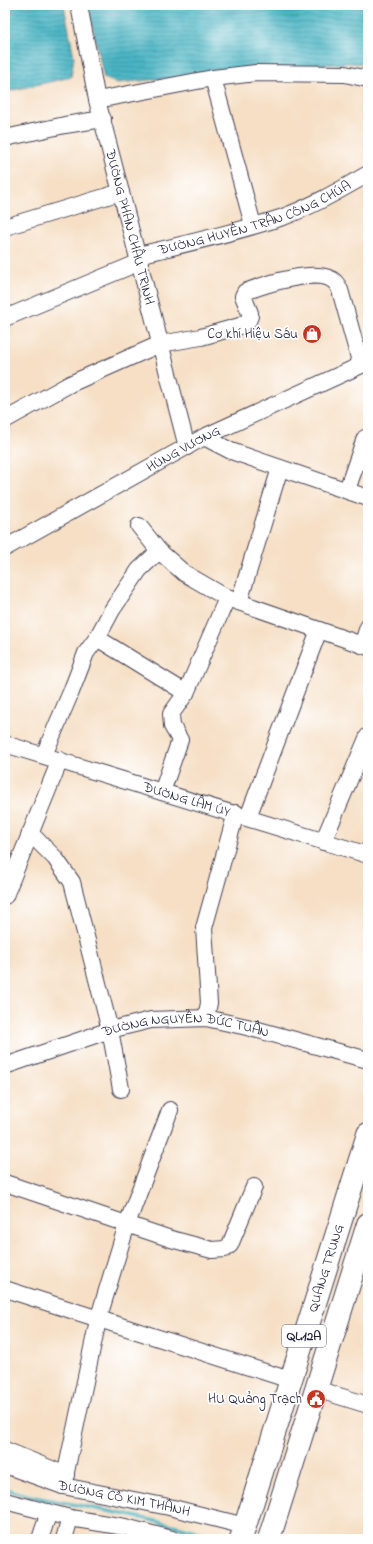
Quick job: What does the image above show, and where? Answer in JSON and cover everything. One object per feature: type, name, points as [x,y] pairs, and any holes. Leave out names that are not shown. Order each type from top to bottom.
[{"type":"highway","name":"QUANG TRUNG","points":[[245,1526],[368,1134]]},
{"type":"highway","name":"QUANG TRUNG","points":[[272,1531],[368,1224]]},
{"type":"highway","points":[[290,1380],[316,1389]]},
{"type":"highway","points":[[245,1526],[272,1531]]},
{"type":"street","name":"ĐƯỜNG PHAN CHÂU TRINH","points":[[79,5],[97,100],[187,447]]},
{"type":"street","points":[[97,100],[213,78],[256,73],[345,74],[368,79]]},
{"type":"street","points":[[213,78],[252,225]]},
{"type":"street","points":[[5,138],[65,125],[103,119]]},
{"type":"street","name":"ĐƯỜNG HUYỀN TRÂN CÔNG CHÚA","points":[[5,318],[139,258],[283,216],[315,204],[368,174]]},
{"type":"street","points":[[5,227],[120,192]]},
{"type":"street","points":[[5,420],[70,384],[160,344],[201,337],[240,326],[248,321],[250,316],[243,296],[245,292],[290,279],[312,275],[318,275],[336,282],[365,364]]},
{"type":"street","name":"HÙNG VƯƠNG","points":[[6,544],[204,437],[365,364]]},
{"type":"street","points":[[204,437],[231,452],[368,498]]},
{"type":"street","points":[[347,490],[365,438]]},
{"type":"street","points":[[162,792],[180,740],[172,726],[171,714],[186,694],[233,600],[280,468]]},
{"type":"street","points":[[139,526],[159,551],[184,573],[233,600],[365,646],[368,627]]},
{"type":"street","points":[[44,755],[71,692],[86,652],[97,638],[112,610],[139,570],[159,551]]},
{"type":"street","points":[[206,1018],[209,1003],[204,928],[242,815],[319,630]]},
{"type":"street","points":[[97,638],[186,694]]},
{"type":"street","points":[[323,842],[368,736]]},
{"type":"street","name":"ĐƯỜNG LÂM ÚY","points":[[5,744],[242,815],[323,842],[368,854]]},
{"type":"street","points":[[5,896],[60,760]]},
{"type":"street","points":[[30,833],[55,858],[72,882],[110,1030],[121,1089]]},
{"type":"street","name":"ĐƯỜNG NGUYỄN ĐỨC TUÂN","points":[[5,1066],[110,1030],[151,1020],[206,1018],[247,1027],[368,1060]]},
{"type":"street","points":[[5,1450],[64,1481],[98,1320],[127,1224],[170,1110]]},
{"type":"street","points":[[5,1183],[172,1239],[212,1250],[225,1249],[230,1245],[254,1187]]},
{"type":"street","points":[[5,1289],[98,1320],[290,1380]]},
{"type":"street","points":[[316,1389],[368,1405]]},
{"type":"street","name":"ĐƯỜNG CỔ KIM THÀNH","points":[[5,1465],[245,1526]]},
{"type":"street","points":[[5,1501],[70,1518],[125,1527],[172,1539]]},
{"type":"street","points":[[40,1539],[48,1512]]},
{"type":"street","points":[[64,1539],[70,1518]]},
{"type":"water","points":[[5,5],[64,5],[74,57],[71,77],[5,92]]},
{"type":"water","points":[[88,5],[368,5],[368,64],[347,63],[116,83],[104,78]]},
{"type":"waterway","points":[[5,1488],[33,1497],[170,1524],[222,1539]]},
{"type":"place","name":"Cơ khí Hiệu Sáu","points":[[312,334]]},
{"type":"place","name":"HU Quảng Trạch","points":[[316,1399]]}]
